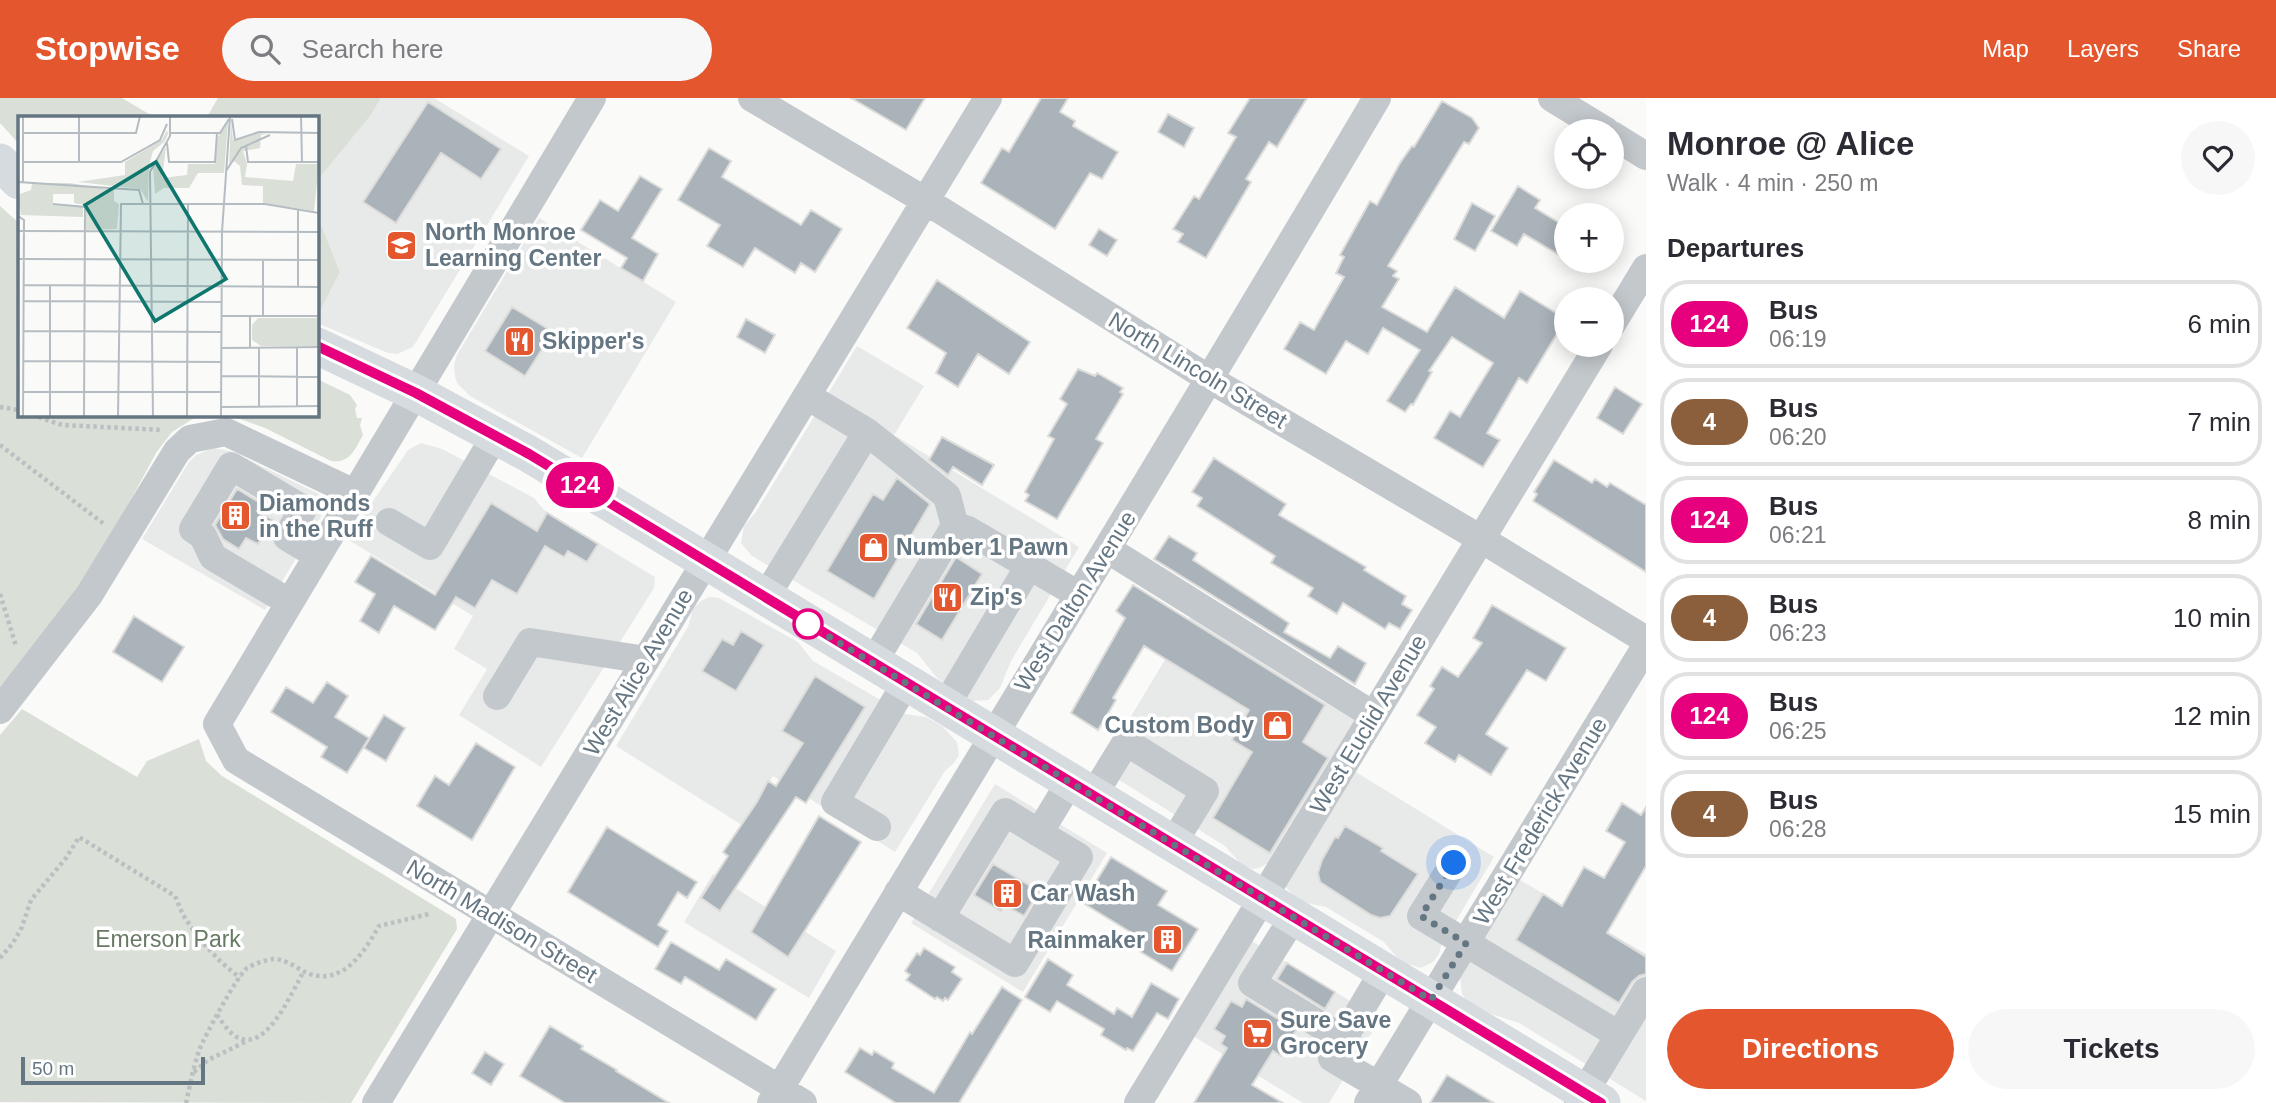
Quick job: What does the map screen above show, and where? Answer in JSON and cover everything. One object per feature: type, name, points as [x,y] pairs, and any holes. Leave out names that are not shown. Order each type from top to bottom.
[{"type":"main road","points":[[0,162],[18,180]]},
{"type":"main road","points":[[318,346],[416,393],[495,436],[706,561],[1431,1000],[1588,1100]]},
{"type":"street","points":[[317,555],[287,537],[303,509],[231,466],[193,529],[202,536],[214,557],[289,602],[592,98]]},
{"type":"street","name":"North Lincoln Street","points":[[752,98],[926,201],[1211,380],[1646,640]]},
{"type":"street","name":"West Alice Avenue","points":[[376,1103],[988,98]]},
{"type":"street","name":"West Dalton Avenue","points":[[784,1098],[898,892],[1211,380],[1377,98]]},
{"type":"street","points":[[1552,98],[1586,119]]},
{"type":"street","points":[[1624,142],[1646,156]]},
{"type":"street","points":[[1624,304],[1646,268]]},
{"type":"street","name":"West Euclid Avenue","points":[[1138,1103],[1592,357]]},
{"type":"street","points":[[807,396],[867,432],[947,496],[955,526],[873,663]]},
{"type":"street","points":[[0,710],[89,595],[177,450],[190,439],[226,432],[354,493]]},
{"type":"street","points":[[765,598],[867,432]]},
{"type":"street","points":[[389,522],[430,546],[495,436]]},
{"type":"street","points":[[955,526],[968,530],[1079,595]]},
{"type":"street","points":[[1107,549],[1373,715]]},
{"type":"street","points":[[945,707],[1029,566]]},
{"type":"street","name":"North Madison Street","points":[[289,602],[217,724],[236,760],[491,914],[784,1098]]},
{"type":"street","points":[[497,696],[530,642],[646,660]]},
{"type":"street","name":"West Frederick Avenue","points":[[1373,1094],[1646,646]]},
{"type":"street","points":[[877,827],[835,802],[906,683]]},
{"type":"street","points":[[1039,832],[1126,742],[1205,791],[1172,845]]},
{"type":"street","points":[[898,892],[940,918],[1015,964],[1079,857],[1004,812],[940,918]]},
{"type":"street","points":[[1454,863],[1421,916],[1619,1035]]},
{"type":"street","points":[[1293,918],[1252,983],[1343,1039]]},
{"type":"street","points":[[1384,972],[1332,1058],[1373,1094],[1408,1103]]},
{"type":"street","points":[[1588,1100],[1619,1035],[1646,991]]},
{"type":"path","points":[[0,407],[18,410]]},
{"type":"path","points":[[35,416],[62,425],[170,431]]},
{"type":"path","points":[[0,445],[111,529]]},
{"type":"path","points":[[0,594],[17,647]]},
{"type":"path","points":[[0,958],[22,927],[31,900],[66,858],[79,837],[175,896],[183,915],[200,940],[240,978]]},
{"type":"path","points":[[186,1103],[206,1032],[246,969],[273,959],[286,961],[304,971],[325,976],[337,975],[349,968],[356,957],[364,952],[379,926],[429,914]]},
{"type":"path","points":[[193,1072],[208,1060],[261,1037],[270,1029],[304,971]]},
{"type":"path","points":[[217,1015],[236,1037],[249,1041]]},
{"type":"shaded area","name":"North Monroe Learning Center","points":[[381,98],[434,98],[529,156],[413,347],[397,354],[388,353],[318,323],[318,315],[340,272],[318,217],[318,186],[321,176],[371,115]]},
{"type":"shaded area","points":[[539,218],[676,302],[582,458],[470,396],[457,383],[455,376],[457,355]]},
{"type":"shaded area","points":[[857,346],[924,386],[894,435],[1079,547],[1011,661],[1000,688],[988,700],[973,701],[938,679],[917,653],[752,556],[741,543],[744,526],[756,512]]},
{"type":"shaded area","points":[[421,443],[442,449],[534,498],[544,510],[655,577],[654,588],[541,767],[459,715],[487,669],[454,649],[473,616],[347,539],[408,450]]},
{"type":"shaded area","points":[[213,448],[230,451],[319,494],[323,499],[323,513],[265,610],[142,539],[189,462],[196,455]]},
{"type":"shaded area","points":[[709,597],[719,598],[798,642],[813,661],[905,714],[926,717],[942,726],[957,742],[959,755],[945,771],[895,852],[773,776],[742,825],[616,746],[688,627],[693,609]]},
{"type":"shaded area","points":[[1193,613],[1361,715],[1270,862],[1259,868],[1253,869],[1241,864],[1225,846],[1100,768]]},
{"type":"shaded area","points":[[1351,769],[1494,857],[1441,946],[1439,954],[1433,962],[1421,968],[1401,962],[1384,942],[1326,907],[1297,901],[1286,887],[1288,873]]},
{"type":"shaded area","points":[[995,784],[1107,853],[1023,992],[911,923]]},
{"type":"shaded area","points":[[713,874],[836,951],[809,998],[684,922]]},
{"type":"shaded area","points":[[1520,880],[1646,954],[1646,1101],[1519,1023],[1491,1014],[1466,1000],[1462,994],[1460,976]]},
{"type":"shaded area","points":[[1250,940],[1380,1019],[1329,1103],[1303,1103],[1193,1036]]},
{"type":"green space","points":[[0,98],[122,98],[152,116],[18,116],[18,143],[0,123]]},
{"type":"green space","points":[[218,98],[381,98],[371,115],[321,176],[318,186],[318,116],[208,116]]},
{"type":"green space","points":[[0,206],[18,222],[18,416],[197,416],[172,432],[156,453],[113,533],[75,592],[0,693]]},
{"type":"green space","points":[[318,217],[340,272],[320,311],[318,310]]},
{"type":"green space","points":[[318,379],[350,395],[357,405],[357,418],[362,418],[360,425],[363,435],[347,458],[331,461],[265,428],[232,416],[318,416]]},
{"type":"green space","name":"Emerson Park","points":[[22,709],[137,777],[147,761],[199,739],[206,761],[222,776],[456,919],[457,929],[351,1103],[0,1102],[0,735]]},
{"type":"building","points":[[851,98],[925,98],[906,130]]},
{"type":"building","points":[[1041,98],[1068,98],[1060,112],[1075,121],[1073,126],[1118,152],[1102,179],[1090,173],[1055,229],[981,183],[1002,148],[1009,152]]},
{"type":"building","points":[[1250,98],[1307,98],[1277,147],[1269,142],[1246,179],[1251,182],[1206,258],[1178,242],[1183,234],[1173,229],[1194,196],[1199,199],[1236,137],[1228,133]]},
{"type":"building","points":[[1442,101],[1472,118],[1479,128],[1469,144],[1464,142],[1388,266],[1397,271],[1393,276],[1399,279],[1382,307],[1427,332],[1455,287],[1504,318],[1520,291],[1554,312],[1554,339],[1527,383],[1519,378],[1487,433],[1500,440],[1483,467],[1434,438],[1450,411],[1460,417],[1493,363],[1452,337],[1429,371],[1432,372],[1413,405],[1405,412],[1387,401],[1420,350],[1383,328],[1368,354],[1346,341],[1326,374],[1284,349],[1300,322],[1314,330],[1344,277],[1336,273],[1344,257],[1340,255],[1370,201],[1377,205],[1400,163],[1412,146],[1414,147]]},
{"type":"building","points":[[428,102],[501,149],[481,179],[441,153],[396,223],[363,202]]},
{"type":"building","points":[[1168,114],[1194,128],[1184,147],[1158,132]]},
{"type":"building","points":[[709,148],[731,161],[722,177],[801,225],[811,210],[842,229],[815,272],[801,263],[795,273],[755,248],[743,267],[707,246],[720,225],[678,200]]},
{"type":"building","points":[[640,176],[662,189],[632,238],[658,254],[643,281],[621,268],[627,258],[581,230],[600,200],[618,211]]},
{"type":"building","points":[[1518,186],[1540,200],[1535,208],[1554,220],[1554,252],[1524,234],[1517,246],[1491,231]]},
{"type":"building","points":[[1472,203],[1495,216],[1475,251],[1454,239]]},
{"type":"building","points":[[1099,229],[1117,240],[1107,256],[1089,245]]},
{"type":"building","points":[[937,280],[1030,342],[1009,374],[978,354],[958,387],[936,373],[946,353],[907,328]]},
{"type":"building","name":"Skipper's","points":[[512,307],[553,332],[525,376],[485,351]]},
{"type":"building","points":[[746,319],[775,335],[765,353],[737,337]]},
{"type":"building","points":[[1078,369],[1095,376],[1097,373],[1123,388],[1120,392],[1123,394],[1096,439],[1103,443],[1057,519],[1025,501],[1029,495],[1025,492],[1054,439],[1048,436],[1067,404],[1060,399]]},
{"type":"building","points":[[1615,387],[1642,404],[1623,434],[1597,418]]},
{"type":"building","points":[[942,437],[994,465],[982,485],[953,467],[948,475],[929,460]]},
{"type":"building","points":[[1214,458],[1286,504],[1279,515],[1366,567],[1364,570],[1406,596],[1402,604],[1412,610],[1400,629],[1389,623],[1385,629],[1343,603],[1337,614],[1308,596],[1313,588],[1271,563],[1275,556],[1197,506],[1202,498],[1192,492]]},
{"type":"building","points":[[1554,460],[1592,483],[1595,479],[1607,487],[1610,483],[1646,505],[1646,572],[1533,501],[1537,494],[1534,492]]},
{"type":"building","name":"Number 1 Pawn","points":[[897,478],[930,504],[874,599],[827,571],[873,494],[883,500]]},
{"type":"building","name":"Diamonds in the Ruff","points":[[237,489],[262,504],[257,511],[273,520],[258,544],[246,538],[239,549],[223,539],[215,525]]},
{"type":"building","points":[[491,503],[537,531],[547,513],[598,544],[587,562],[568,551],[564,557],[545,546],[517,594],[492,580],[475,608],[456,597],[435,630],[394,606],[379,633],[360,621],[375,594],[355,582],[371,556],[435,595]]},
{"type":"building","points":[[1169,536],[1197,553],[1193,560],[1289,623],[1284,632],[1330,658],[1338,646],[1366,663],[1355,684],[1154,559]]},
{"type":"building","name":"Zip's","points":[[956,557],[982,574],[942,640],[916,624]]},
{"type":"building","name":"Custom Body","points":[[1133,585],[1325,705],[1303,742],[1328,758],[1270,853],[1213,818],[1252,752],[1232,740],[1249,710],[1144,646],[1113,698],[1116,700],[1098,730],[1071,713],[1125,618],[1116,611]]},
{"type":"building","points":[[1492,605],[1566,648],[1546,681],[1527,670],[1486,734],[1508,748],[1491,775],[1459,755],[1455,762],[1425,743],[1436,727],[1417,715],[1434,689],[1430,686],[1442,667],[1458,677],[1482,643],[1473,638]]},
{"type":"building","points":[[134,616],[184,647],[162,682],[113,652]]},
{"type":"building","points":[[741,631],[764,645],[736,691],[702,671],[722,639],[733,645]]},
{"type":"building","points":[[815,676],[865,707],[806,803],[796,797],[720,911],[701,898],[728,856],[723,852],[768,781],[776,786],[803,743],[782,731]]},
{"type":"building","points":[[327,682],[348,696],[335,717],[369,738],[347,773],[321,757],[327,747],[271,712],[286,687],[313,703]]},
{"type":"building","points":[[384,715],[405,728],[386,761],[364,748]]},
{"type":"building","points":[[476,743],[515,767],[472,840],[417,806],[435,776],[449,785]]},
{"type":"building","points":[[1622,803],[1641,815],[1646,807],[1646,866],[1607,933],[1646,957],[1646,974],[1632,982],[1619,1003],[1516,940],[1543,894],[1562,906],[1584,867],[1604,878],[1625,842],[1606,831]]},
{"type":"building","points":[[819,816],[861,842],[788,957],[751,932]]},
{"type":"building","points":[[1345,826],[1383,848],[1381,851],[1418,874],[1390,916],[1380,918],[1371,915],[1320,882],[1318,873],[1322,860],[1335,837],[1338,838]]},
{"type":"building","points":[[607,827],[697,882],[687,898],[678,892],[658,925],[668,931],[658,947],[568,892]]},
{"type":"building","points":[[1111,857],[1167,891],[1158,905],[1198,929],[1172,971],[1139,951],[1145,941],[1083,903]]},
{"type":"building","points":[[993,864],[1039,891],[1024,916],[1004,905],[1001,911],[974,895]]},
{"type":"building","points":[[671,942],[719,970],[726,959],[776,989],[756,1020],[685,977],[681,984],[655,969]]},
{"type":"building","points":[[924,948],[955,967],[952,972],[962,979],[948,1000],[945,998],[943,1001],[937,997],[935,999],[906,980],[910,975],[905,971],[917,953],[920,955]]},
{"type":"building","points":[[1048,959],[1073,975],[1067,985],[1114,1014],[1117,1008],[1132,1017],[1151,983],[1179,999],[1168,1019],[1157,1013],[1133,1051],[1127,1048],[1126,1050],[1101,1035],[1104,1029],[1057,1001],[1050,1012],[1025,997]]},
{"type":"building","points":[[1287,963],[1335,992],[1325,1009],[1277,979]]},
{"type":"building","points":[[1002,987],[1022,1000],[959,1103],[896,1103],[845,1072],[860,1048],[872,1055],[874,1051],[894,1063],[892,1068],[934,1093],[970,1032],[972,1034]]},
{"type":"building","points":[[1246,999],[1296,1030],[1281,1056],[1273,1051],[1252,1085],[1283,1103],[1194,1103],[1227,1048],[1221,1044],[1225,1036],[1214,1029],[1231,1001],[1242,1007]]},
{"type":"building","points":[[550,1026],[583,1046],[581,1049],[669,1103],[565,1103],[520,1076]]},
{"type":"building","points":[[485,1052],[504,1064],[491,1085],[472,1073]]},
{"type":"building","points":[[1447,1075],[1494,1103],[1430,1103]]},
{"type":"bus line","name":"124","points":[[318,346],[416,393],[529,454],[1601,1103]]},
{"type":"place","name":"North Monroe Learning Center","points":[[402,245]]},
{"type":"place","name":"Skipper's","points":[[519,341]]},
{"type":"place","name":"Diamonds in the Ruff","points":[[236,516]]},
{"type":"place","name":"Number 1 Pawn","points":[[873,547]]},
{"type":"place","name":"Zip's","points":[[947,597]]},
{"type":"place","name":"Custom Body","points":[[1277,725]]},
{"type":"place","name":"Car Wash","points":[[1007,893]]},
{"type":"place","name":"Rainmaker","points":[[1168,940]]},
{"type":"place","name":"Sure Save Grocery","points":[[1257,1033]]},
{"type":"route","points":[[808,624],[1431,1000],[1466,943],[1421,916],[1454,863]]}]
